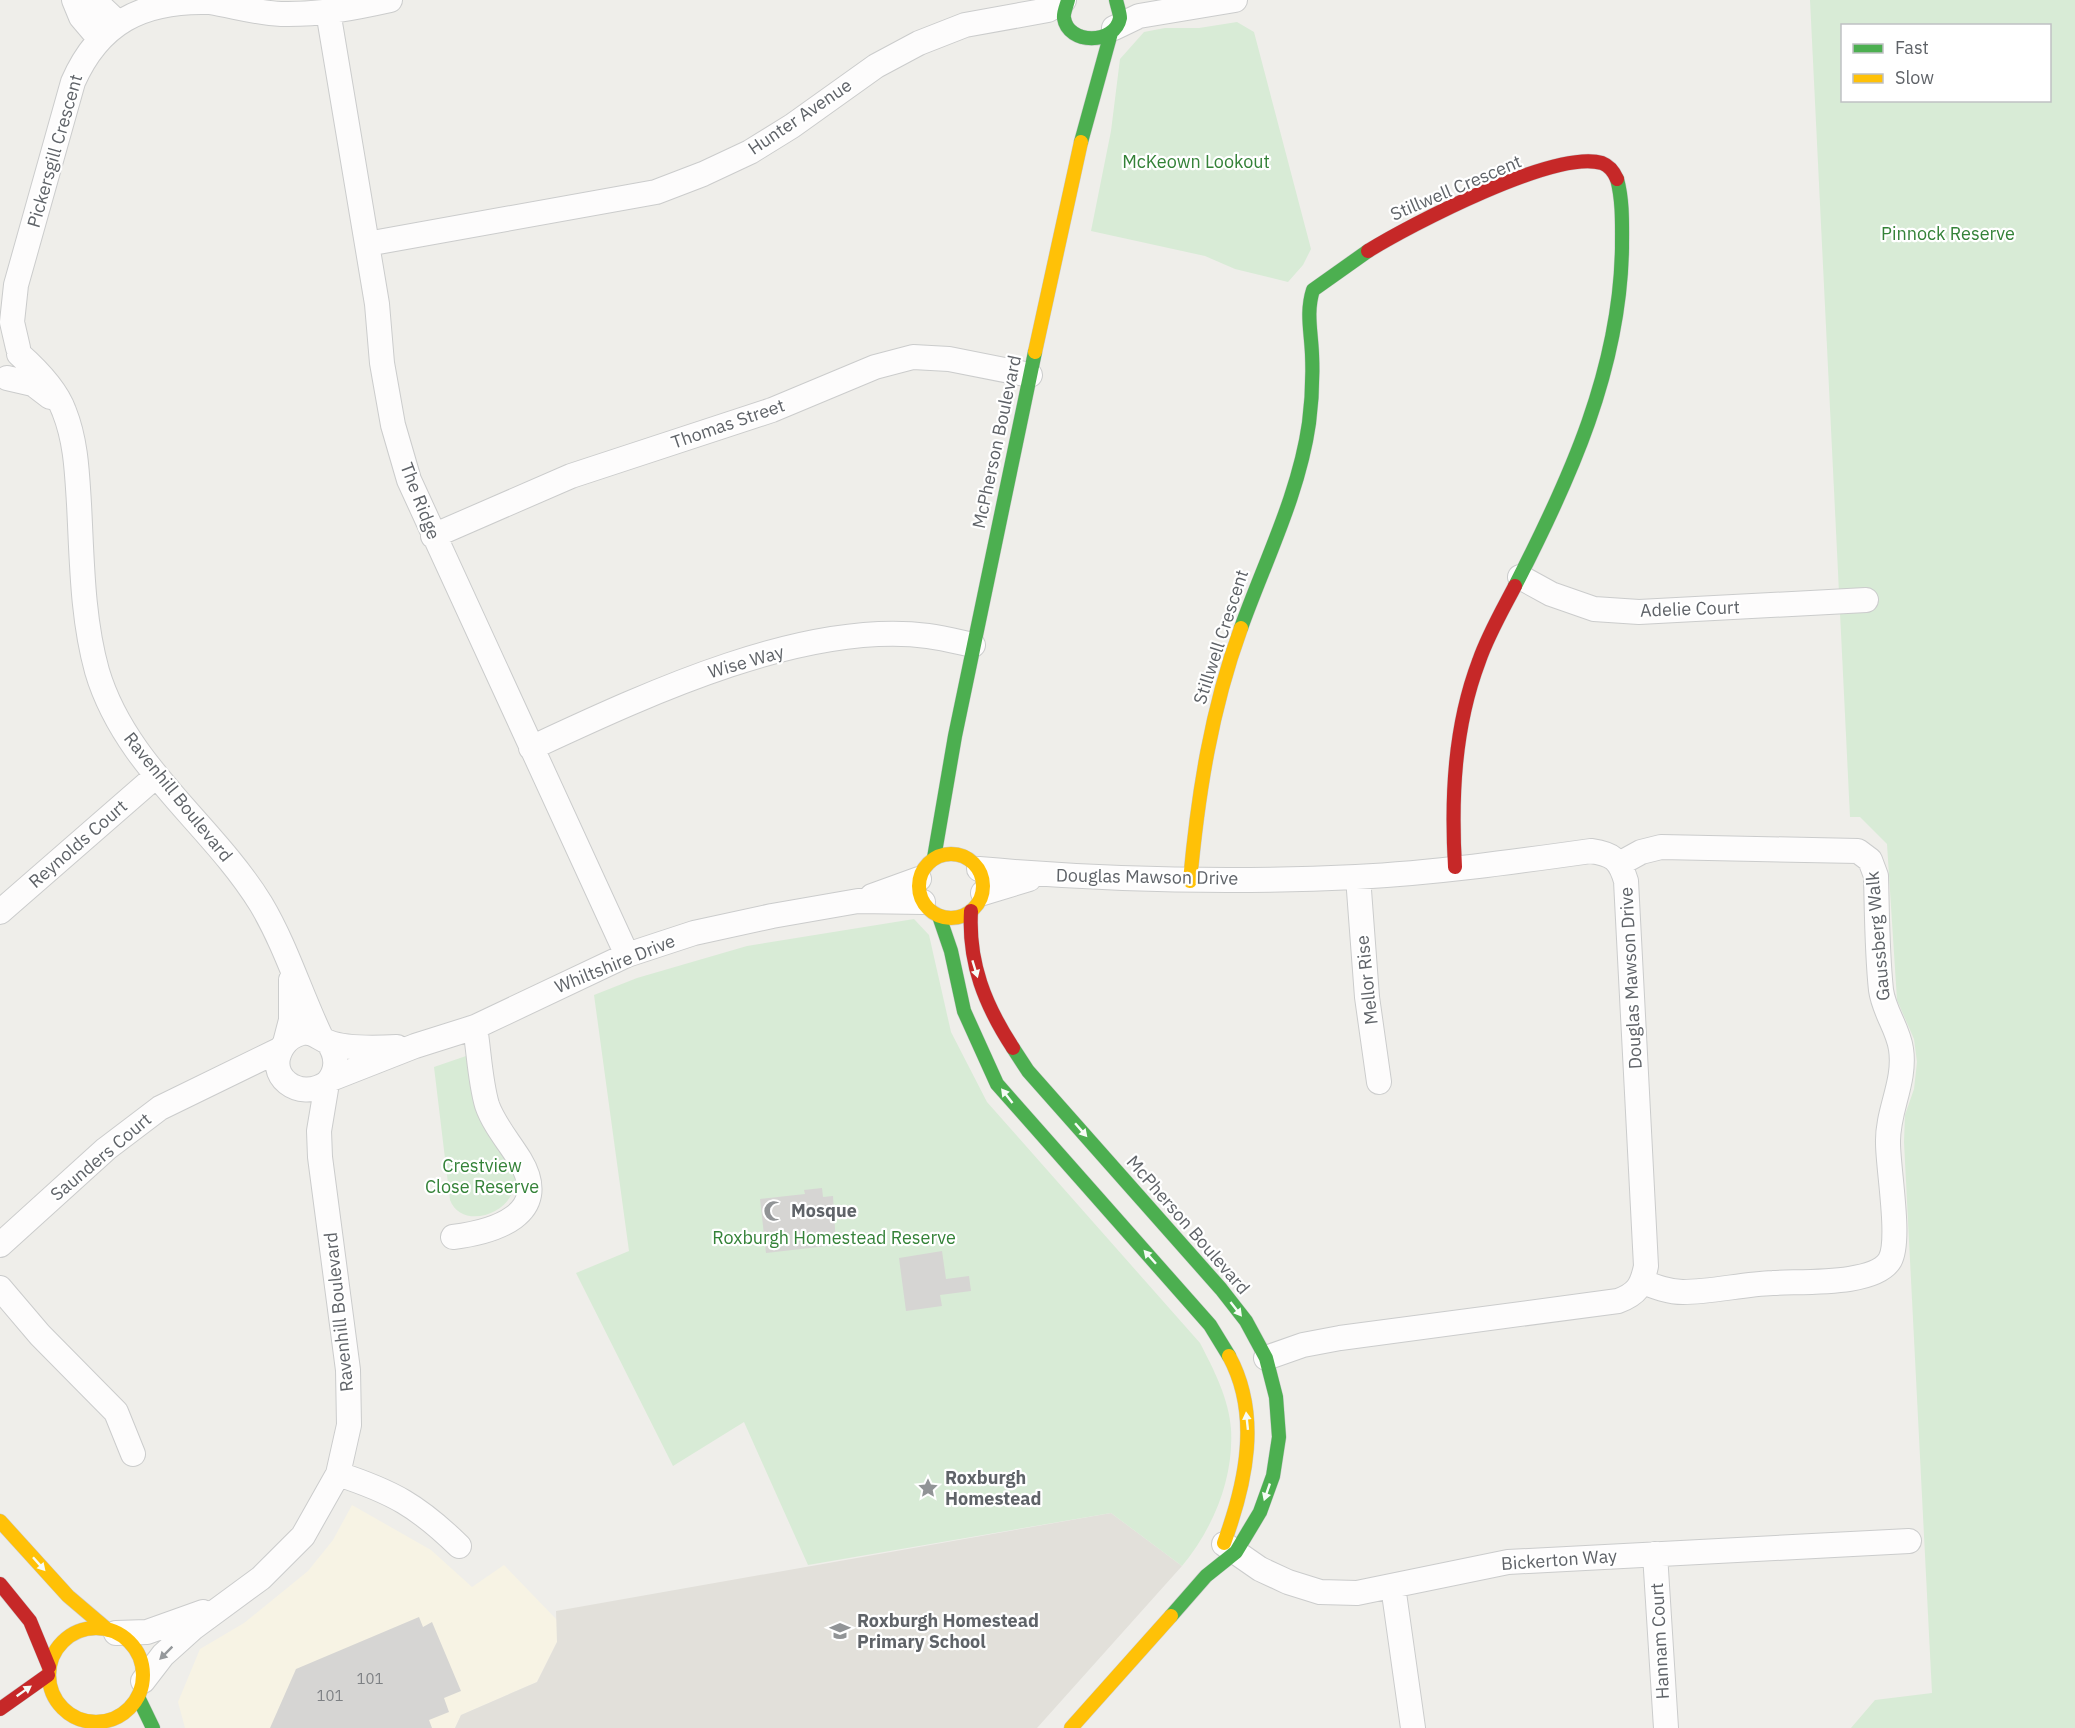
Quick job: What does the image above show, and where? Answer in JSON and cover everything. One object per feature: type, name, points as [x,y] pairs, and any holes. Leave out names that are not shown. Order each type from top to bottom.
[{"type":"street","points":[[74,0],[81,17],[107,29]]},
{"type":"street","points":[[94,0],[107,29]]},
{"type":"street","points":[[107,29],[142,8],[172,1],[207,2],[281,14],[390,0]]},
{"type":"street","points":[[1066,0],[1064,12],[1079,50]]},
{"type":"street","name":"Hunter Avenue","points":[[367,244],[656,192],[703,174],[750,152],[792,126],[876,66],[919,43],[965,25],[1048,10],[1066,0]]},
{"type":"street","name":"McPherson Boulevard","points":[[934,858],[973,645],[1030,375],[1088,108],[1119,12],[1116,0]]},
{"type":"street","points":[[1127,0],[1174,9]]},
{"type":"street","points":[[1071,30],[1080,38],[1096,40],[1139,16],[1235,0]]},
{"type":"street","name":"The Ridge","points":[[340,7],[367,244],[393,425],[409,480],[627,955]]},
{"type":"street","name":"Hunter Avenue","points":[[1015,17],[1049,21],[1071,30]]},
{"type":"street","name":"Pickersgill Crescent","points":[[12,346],[16,285],[73,82],[84,57],[107,29]]},
{"type":"street","name":"McPherson Boulevard","points":[[1086,74],[1088,108]]},
{"type":"street","name":"Stillwell Crescent","points":[[1190,881],[1197,798],[1208,735],[1226,670],[1301,460],[1310,412],[1312,356],[1307,317],[1308,301],[1313,290],[1388,237],[1448,207],[1519,178],[1580,161],[1599,161],[1613,169],[1621,188],[1623,260],[1619,318],[1609,366],[1590,425],[1520,577],[1496,621],[1477,667],[1463,714],[1454,768],[1451,817],[1455,867]]},
{"type":"street","name":"Pickersgill Crescent","points":[[0,318],[16,285]]},
{"type":"street","points":[[3,379],[15,372],[12,346]]},
{"type":"street","name":"Ravenhill Boulevard","points":[[12,346],[38,372],[64,408],[75,448],[85,611],[98,672],[121,726],[156,776],[232,863],[261,905],[325,1039]]},
{"type":"street","name":"Thomas Street","points":[[433,536],[571,476],[772,410],[875,367],[913,357],[949,359],[1030,375]]},
{"type":"street","points":[[3,379],[33,384],[64,408]]},
{"type":"street","name":"Adelie Court","points":[[1520,577],[1551,594],[1594,609],[1639,612],[1866,600]]},
{"type":"street","name":"Wise Way","points":[[531,748],[673,684],[799,646],[867,635],[927,636],[973,645]]},
{"type":"street","name":"Reynolds Court","points":[[0,912],[156,776]]},
{"type":"street","name":"McPherson Boulevard","points":[[949,784],[955,833],[971,862]]},
{"type":"street","name":"Gaussberg Walk","points":[[1621,863],[1641,852],[1661,846],[1858,851],[1870,860],[1876,876],[1881,990],[1885,1009],[1895,1027],[1902,1050],[1901,1076],[1890,1116],[1887,1141],[1894,1241],[1890,1261],[1874,1274],[1852,1278],[1763,1283],[1682,1292],[1643,1282]]},
{"type":"street","name":"Douglas Mawson Drive","points":[[971,862],[1046,875],[1190,881],[1358,877],[1488,866],[1591,851],[1607,853],[1621,863],[1626,881],[1646,1266],[1643,1282]]},
{"type":"street","points":[[927,899],[961,916],[977,902],[983,879],[971,862],[944,854],[934,858],[924,868],[927,899],[949,937],[965,1012],[980,1051],[997,1084],[1210,1325],[1234,1364],[1246,1407],[1249,1444],[1245,1485],[1230,1548]]},
{"type":"street","name":"Douglas Mawson Drive","points":[[977,902],[1005,884],[1046,875]]},
{"type":"street","name":"Mellor Rise","points":[[1358,877],[1367,997],[1379,1082]]},
{"type":"street","name":"Whiltshire Drive","points":[[329,1081],[415,1046],[475,1027],[627,955],[694,933],[772,915],[858,901],[927,899]]},
{"type":"street","name":"McPherson Boulevard","points":[[977,902],[968,932],[973,963],[987,1005],[1005,1039],[1028,1071],[1221,1289],[1246,1321],[1266,1358],[1276,1397],[1279,1437],[1273,1476],[1260,1512],[1071,1728]]},
{"type":"street","name":"Ravenhill Boulevard","points":[[283,1046],[291,1020],[290,962]]},
{"type":"street","points":[[453,1237],[493,1230],[509,1222],[521,1211],[528,1193],[527,1177],[521,1162],[487,1105],[475,1027]]},
{"type":"street","points":[[302,1034],[325,1039],[335,1056],[329,1081],[310,1091],[289,1085],[278,1066],[283,1046],[302,1034]]},
{"type":"street","name":"Whiltshire Drive","points":[[325,1039],[377,1048],[415,1046]]},
{"type":"street","name":"Saunders Court","points":[[0,1245],[106,1149],[151,1115],[283,1046]]},
{"type":"street","name":"Saunders Court","points":[[211,1083],[242,1076],[265,1077],[289,1085]]},
{"type":"street","name":"Ravenhill Boulevard","points":[[140,1689],[163,1655],[193,1628],[261,1578],[303,1536],[338,1474],[349,1425],[348,1370],[320,1157],[319,1131],[329,1081]]},
{"type":"street","name":"Ravenhill Boulevard","points":[[289,1085],[303,1105],[320,1157]]},
{"type":"street","points":[[1266,1358],[1303,1345],[1340,1338],[1618,1301],[1634,1295],[1643,1282]]},
{"type":"street","points":[[0,1288],[40,1335],[116,1412],[133,1454]]},
{"type":"street","points":[[338,1474],[371,1485],[399,1498],[430,1517],[459,1546]]},
{"type":"street","points":[[0,1521],[68,1596],[128,1641],[138,1653],[142,1666],[140,1689],[153,1728]]},
{"type":"street","name":"Bickerton Way","points":[[1230,1548],[1260,1569],[1288,1582],[1320,1592],[1357,1593],[1448,1572],[1508,1562],[1909,1541]]},
{"type":"street","name":"Hannam Court","points":[[1655,1554],[1666,1728]]},
{"type":"street","points":[[0,1584],[30,1621],[49,1671],[55,1700],[78,1722],[99,1723],[114,1719],[128,1710],[140,1689]]},
{"type":"street","points":[[1393,1586],[1413,1728]]},
{"type":"street","name":"Ravenhill Boulevard","points":[[112,1631],[147,1632],[228,1603]]},
{"type":"street","points":[[0,1709],[49,1671],[56,1649],[70,1635],[89,1629],[112,1631]]},
{"type":"shaded area","points":[[352,1505],[431,1550],[472,1587],[504,1565],[557,1620],[557,1642],[537,1682],[461,1715],[455,1728],[185,1728],[178,1702],[200,1649],[244,1623],[308,1571],[333,1540]]},
{"type":"shaded area","name":"Roxburgh Homestead Primary School","points":[[1111,1513],[1182,1566],[1037,1728],[455,1728],[461,1715],[537,1682],[557,1642],[556,1611]]},
{"type":"green space","name":"Pinnock Reserve","points":[[1810,0],[2075,0],[2075,1728],[1851,1728],[1875,1700],[1932,1693],[1904,1142],[1905,1115],[1914,1089],[1917,1062],[1914,1039],[1897,1000],[1887,844],[1860,817],[1850,817]]},
{"type":"green space","name":"McKeown Lookout","points":[[1237,22],[1254,32],[1311,249],[1303,265],[1288,282],[1235,269],[1205,256],[1091,231],[1111,131],[1120,59],[1144,32],[1165,28],[1199,28]]},
{"type":"green space","name":"Roxburgh Homestead Reserve","points":[[914,919],[929,935],[951,1032],[987,1102],[1200,1343],[1220,1385],[1230,1418],[1229,1466],[1212,1519],[1182,1566],[1111,1513],[808,1565],[744,1422],[673,1466],[576,1273],[629,1251],[594,995],[637,978],[747,946]]},
{"type":"green space","name":"Crestview Close Reserve","points":[[466,1056],[475,1101],[516,1170],[516,1181],[510,1197],[497,1210],[479,1216],[462,1213],[450,1200],[434,1067]]},
{"type":"building","points":[[822,1188],[823,1197],[833,1196],[836,1245],[766,1253],[760,1199],[805,1194],[804,1190]]},
{"type":"building","points":[[942,1251],[946,1279],[969,1276],[971,1291],[940,1295],[942,1306],[906,1311],[899,1258]]},
{"type":"building","points":[[419,1617],[423,1627],[432,1622],[461,1691],[444,1698],[449,1712],[429,1720],[432,1728],[270,1728],[296,1669]]},
{"type":"traffic: fast","points":[[1068,0],[1064,16],[1067,27],[1082,37],[1092,38],[1110,33],[1116,27],[1120,18],[1116,0]]},
{"type":"traffic: fast","points":[[1081,142],[1111,33]]},
{"type":"traffic: fast","points":[[1515,586],[1555,505],[1602,380],[1619,293],[1622,222],[1617,179]]},
{"type":"traffic: fast","points":[[1241,628],[1298,476],[1304,449],[1312,397],[1309,314],[1313,290],[1368,251]]},
{"type":"traffic: fast","points":[[934,858],[955,736],[1035,352]]},
{"type":"traffic: fast","points":[[939,916],[951,951],[964,1011],[997,1084],[1210,1325],[1229,1356]]},
{"type":"traffic: fast","points":[[1013,1048],[1028,1071],[1221,1289],[1246,1321],[1266,1358],[1276,1397],[1279,1437],[1273,1476],[1260,1512],[1236,1552],[1206,1576],[1171,1616]]},
{"type":"traffic: fast","points":[[138,1697],[153,1728]]},
{"type":"traffic: slow","points":[[1035,352],[1081,142]]},
{"type":"traffic: slow","points":[[1190,881],[1207,753],[1222,690],[1241,628]]},
{"type":"traffic: slow","points":[[951,854],[963,856],[974,863],[981,874],[983,886],[981,898],[974,909],[963,916],[951,918],[939,916],[928,909],[921,898],[919,886],[921,874],[928,863],[939,856],[951,854]]},
{"type":"traffic: slow","points":[[1224,1543],[1239,1497],[1247,1449],[1245,1402],[1239,1379],[1229,1356]]},
{"type":"traffic: slow","points":[[0,1521],[68,1596],[108,1630]]},
{"type":"traffic: slow","points":[[1071,1728],[1171,1616]]},
{"type":"traffic: slow","points":[[96,1628],[114,1632],[129,1642],[139,1657],[143,1675],[139,1693],[129,1708],[114,1718],[96,1722],[78,1718],[63,1708],[53,1693],[49,1675],[53,1657],[63,1642],[78,1632],[96,1628]]},
{"type":"traffic: jam","points":[[1368,251],[1416,224],[1483,192],[1552,167],[1580,162],[1602,163],[1617,179]]},
{"type":"traffic: jam","points":[[1455,867],[1454,789],[1464,711],[1483,651],[1515,586]]},
{"type":"traffic: jam","points":[[971,911],[972,948],[980,983],[994,1016],[1013,1048]]},
{"type":"traffic: jam","points":[[0,1584],[30,1621],[49,1667]]},
{"type":"traffic: jam","points":[[0,1709],[48,1675]]},
{"type":"place","name":"Mosque","points":[[774,1211]]},
{"type":"place","name":"Roxburgh Homestead","points":[[928,1488]]},
{"type":"place","name":"Roxburgh Homestead Primary School","points":[[840,1631]]}]
